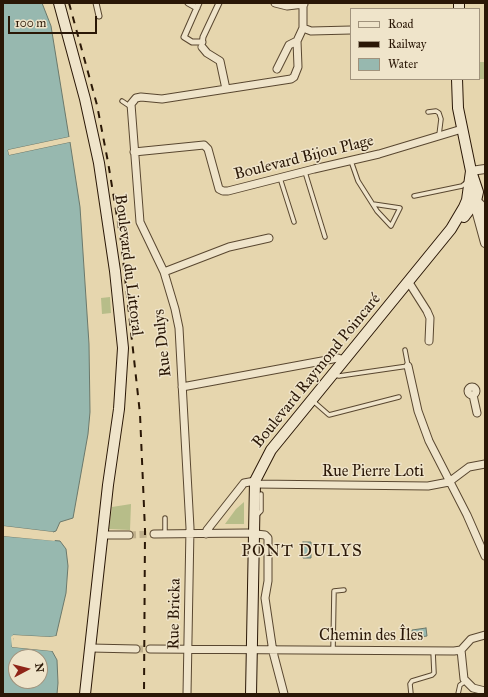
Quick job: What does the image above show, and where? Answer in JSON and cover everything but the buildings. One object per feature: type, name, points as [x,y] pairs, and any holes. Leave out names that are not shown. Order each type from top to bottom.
[{"type":"main road","name":"Boulevard du Littoral","points":[[59,3],[85,99],[99,163],[111,239],[121,328],[123,364],[121,393],[102,535],[85,694]]},
{"type":"main road","points":[[457,80],[458,108],[470,178],[475,179],[478,192],[470,202]]},
{"type":"main road","name":"Boulevard Raymond Poincaré","points":[[451,229],[461,220],[470,202]]},
{"type":"main road","name":"Boulevard Raymond Poincaré","points":[[251,694],[255,483],[271,450],[451,229],[470,202]]},
{"type":"street","points":[[96,3],[100,16]]},
{"type":"street","points":[[188,3],[198,5],[184,37],[192,42],[202,44]]},
{"type":"street","points":[[219,3],[208,24],[202,44],[207,53],[220,61],[226,89]]},
{"type":"street","points":[[131,107],[132,101],[139,94],[162,99],[291,79],[294,77],[298,67],[297,41],[302,28],[304,4],[287,6],[273,4]]},
{"type":"street","points":[[302,28],[311,31],[350,30]]},
{"type":"street","points":[[277,69],[289,45],[297,41]]},
{"type":"street","name":"Rue Dulys","points":[[131,107],[140,222],[164,272],[179,328],[186,483],[190,534]]},
{"type":"street","name":"Boulevard Bijou Plage","points":[[134,152],[204,145],[208,150],[219,189],[223,191],[305,172],[347,160],[379,154],[462,129]]},
{"type":"street","points":[[470,178],[485,169]]},
{"type":"street","points":[[470,202],[482,206],[485,220]]},
{"type":"street","points":[[470,202],[476,210],[485,243]]},
{"type":"street","points":[[461,220],[471,217],[476,220],[481,229]]},
{"type":"street","points":[[164,272],[229,247],[269,238]]},
{"type":"street","points":[[408,281],[430,318],[429,341]]},
{"type":"street","points":[[182,387],[338,358],[344,360]]},
{"type":"street","points":[[408,366],[419,414],[429,441],[467,515],[485,556]]},
{"type":"street","points":[[477,413],[475,392],[485,389]]},
{"type":"street","name":"Rue Pierre Loti","points":[[255,483],[428,486],[449,482],[469,467],[485,464]]},
{"type":"street","points":[[206,534],[207,530],[244,484],[255,483]]},
{"type":"street","points":[[154,534],[254,533],[265,535],[268,538],[268,581],[265,598],[273,650],[284,694]]},
{"type":"street","name":"Rue Bricka","points":[[187,694],[190,534]]},
{"type":"street","points":[[102,535],[129,535]]},
{"type":"street","points":[[485,636],[471,639],[461,650],[466,681],[473,688],[485,691]]},
{"type":"street","points":[[91,648],[136,649]]},
{"type":"street","name":"Chemin des Îles","points":[[150,649],[461,650]]},
{"type":"lane","points":[[122,101],[131,107]]},
{"type":"lane","points":[[428,112],[439,113],[441,119],[439,135]]},
{"type":"lane","points":[[347,160],[372,204],[391,226],[400,208],[372,204]]},
{"type":"lane","points":[[305,172],[325,237]]},
{"type":"lane","points":[[280,178],[294,222]]},
{"type":"lane","points":[[414,196],[462,186],[470,178]]},
{"type":"lane","points":[[333,374],[339,376],[408,366],[405,350]]},
{"type":"lane","points":[[312,400],[329,414],[399,397]]},
{"type":"lane","points":[[254,517],[261,511],[261,494]]},
{"type":"lane","points":[[165,518],[165,534]]},
{"type":"lane","points":[[333,650],[334,591],[344,590]]},
{"type":"lane","points":[[411,694],[410,684],[412,681],[428,677],[434,673],[433,651]]},
{"type":"lane","points":[[458,694],[460,685],[466,681]]},
{"type":"green space","points":[[480,62],[485,62],[485,79],[480,79]]},
{"type":"green space","points":[[110,297],[111,313],[102,314],[101,298]]},
{"type":"green space","points":[[244,502],[244,524],[225,524],[236,509]]},
{"type":"green space","points":[[131,504],[130,530],[109,529],[112,507]]},
{"type":"water","points":[[3,3],[42,3],[51,26],[69,137],[8,150],[9,155],[70,142],[80,207],[89,344],[90,412],[88,434],[73,518],[60,522],[56,531],[53,532],[3,526]]},
{"type":"water","points":[[3,536],[60,541],[66,549],[68,566],[66,593],[56,636],[13,635],[12,647],[32,649],[8,649],[8,689],[48,689],[48,651],[52,651],[57,660],[57,694],[3,694]]},
{"type":"water","points":[[303,542],[311,542],[311,558],[303,558]]},
{"type":"water","points":[[426,628],[427,636],[413,638],[412,630]]},
{"type":"pier","points":[[69,137],[69,139],[11,152],[70,140],[70,142],[9,155],[8,150]]},
{"type":"pier","points":[[3,526],[53,532],[53,534],[3,528]]},
{"type":"pier","points":[[3,534],[54,539],[55,541],[3,536]]},
{"type":"pier","points":[[13,635],[56,636],[56,638],[13,638],[13,645],[46,648],[54,650],[52,651],[48,651],[48,649],[12,647],[11,637]]},
{"type":"tunnel","points":[[129,535],[154,534]]},
{"type":"tunnel","points":[[136,649],[150,649]]},
{"type":"railway","points":[[69,3],[97,105],[108,162],[121,241],[140,414],[145,530],[144,694]]},
{"type":"district","name":"PONT DULYS","points":[[302,552]]}]
